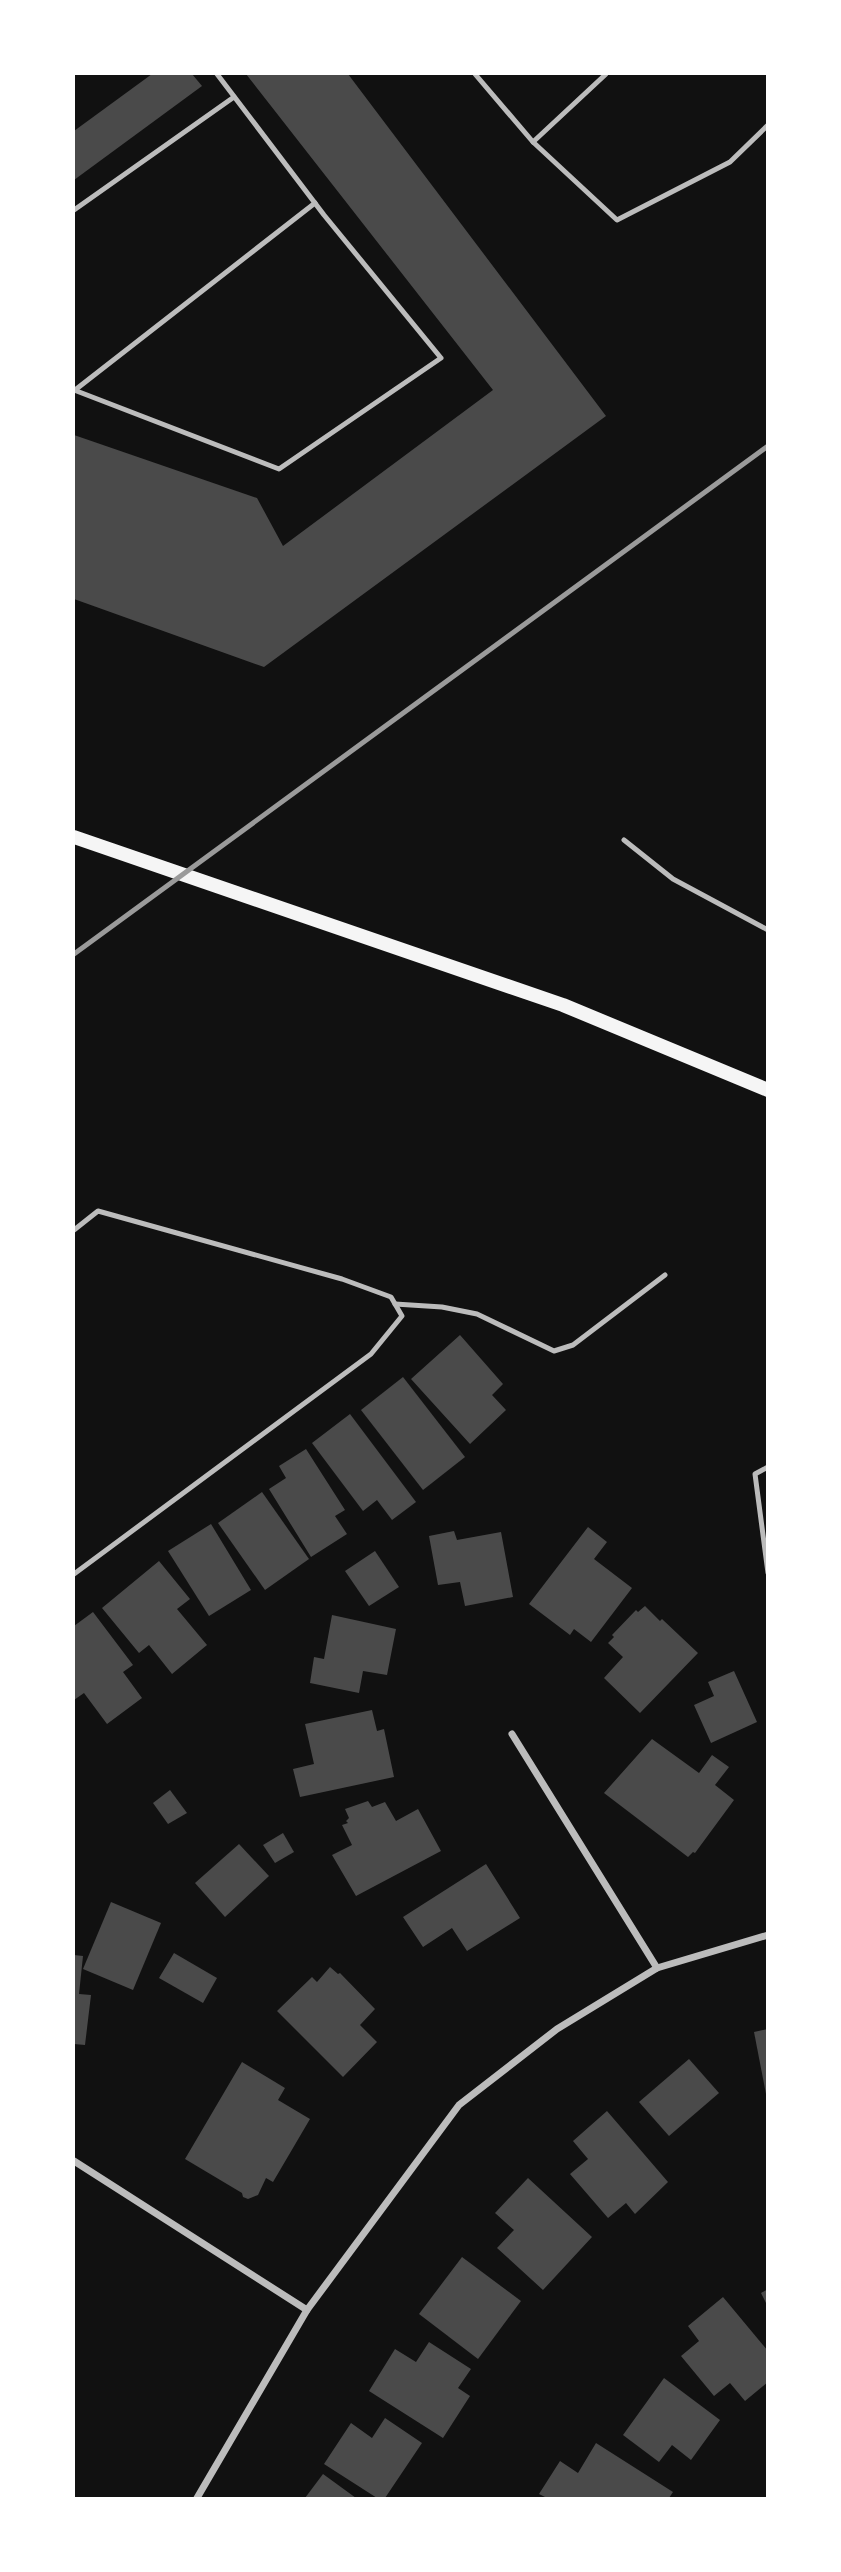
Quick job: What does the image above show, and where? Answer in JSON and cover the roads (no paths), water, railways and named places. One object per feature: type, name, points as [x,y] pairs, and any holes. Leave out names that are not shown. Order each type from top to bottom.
[{"type":"main road","points":[[74,837],[563,1005],[768,1090]]},
{"type":"street","points":[[512,1734],[657,1968]]},
{"type":"street","points":[[197,2498],[307,2310],[459,2105],[557,2029],[657,1968],[768,1935]]},
{"type":"street","points":[[74,2161],[307,2310]]},
{"type":"lane","points":[[74,390],[279,469],[441,358],[315,203],[216,74]]},
{"type":"lane","points":[[475,74],[533,142],[617,220],[730,162],[768,125]]},
{"type":"lane","points":[[533,142],[606,74]]},
{"type":"lane","points":[[74,210],[234,97]]},
{"type":"lane","points":[[74,390],[315,203]]},
{"type":"lane","points":[[624,840],[673,879],[768,930]]},
{"type":"lane","points":[[74,1230],[98,1211],[342,1279],[391,1297],[402,1316],[371,1354],[74,1574]]},
{"type":"lane","points":[[396,1304],[442,1307],[477,1314],[554,1351],[573,1345],[665,1275]]},
{"type":"lane","points":[[768,1467],[755,1474],[768,1573]]},
{"type":"railway","points":[[74,954],[768,446]]}]
